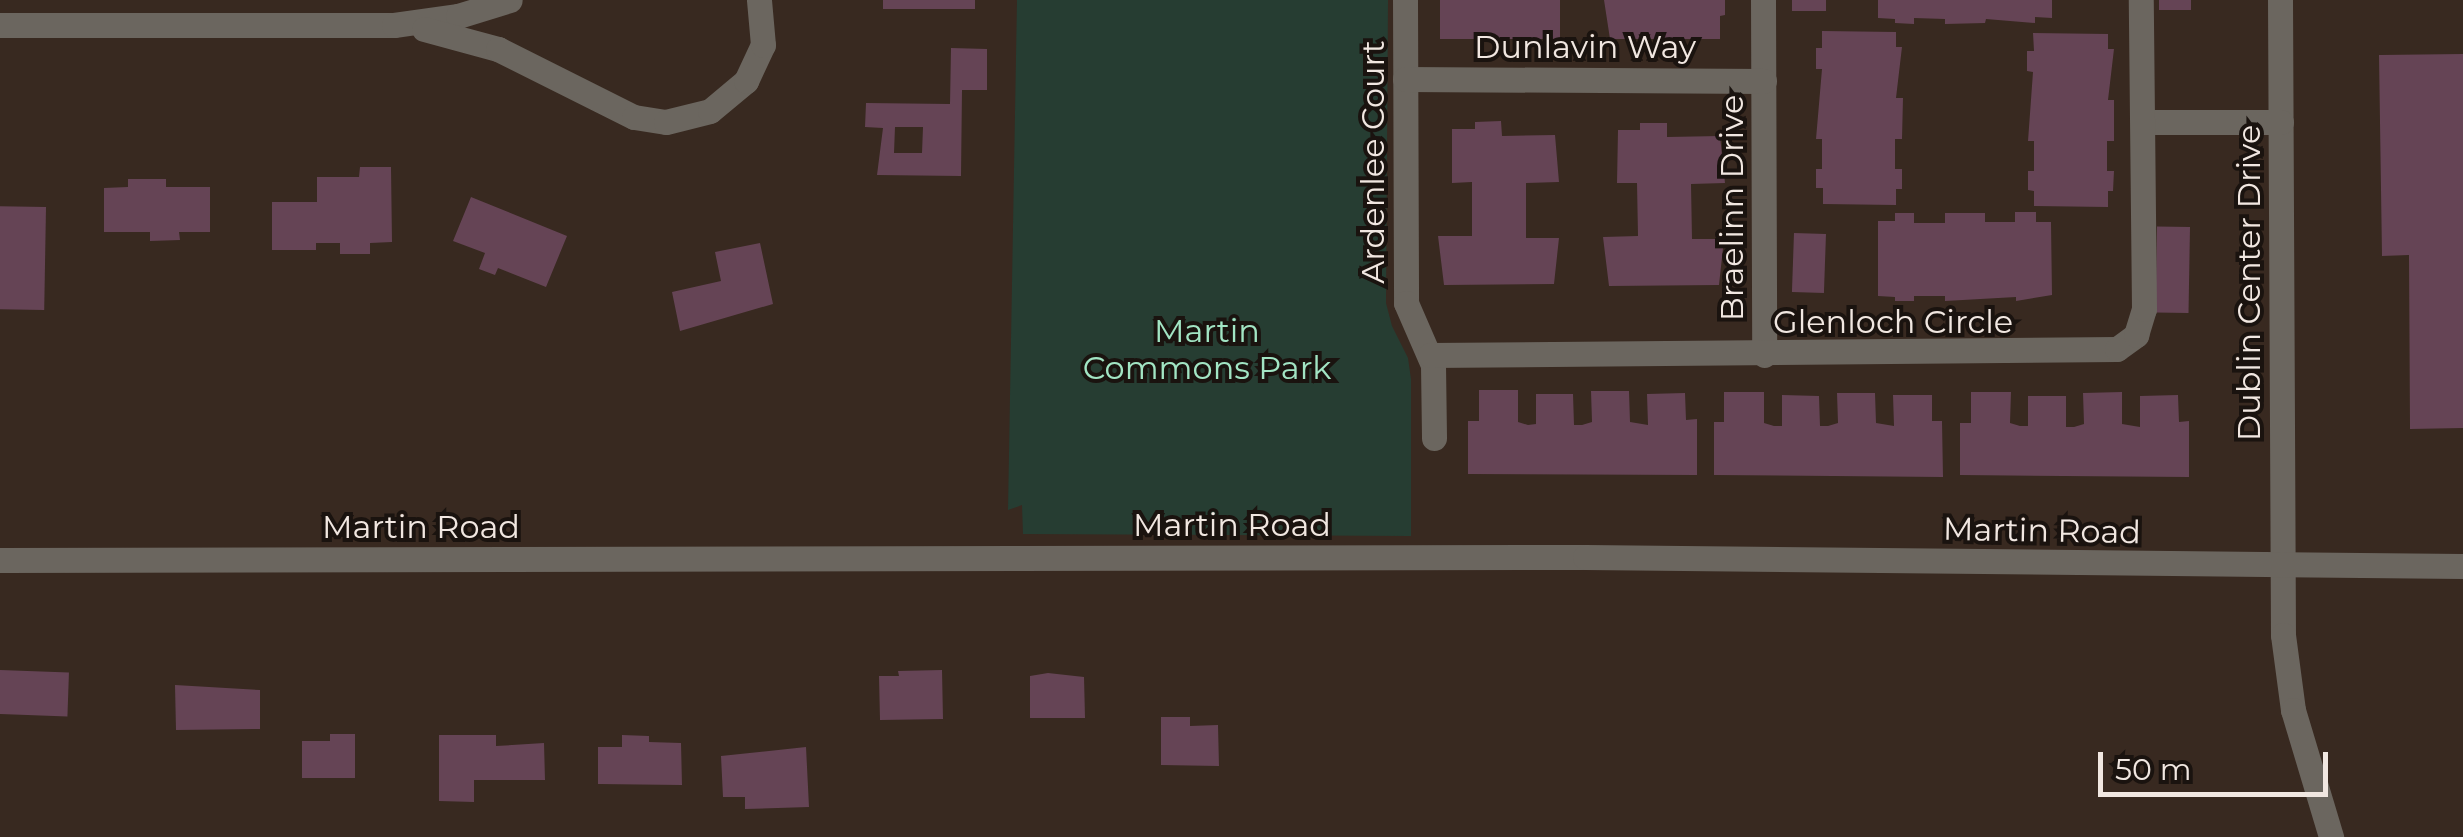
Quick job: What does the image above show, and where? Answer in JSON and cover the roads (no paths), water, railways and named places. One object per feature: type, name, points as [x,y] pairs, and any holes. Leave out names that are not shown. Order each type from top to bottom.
[{"type":"street","points":[[0,25],[394,25],[458,16],[510,0]]},
{"type":"street","points":[[394,25],[472,40],[542,68],[634,118],[666,122],[710,111],[746,81],[763,45],[759,0]]},
{"type":"street","name":"Ardenlee Court","points":[[1405,0],[1406,303],[1430,355],[1434,438]]},
{"type":"street","name":"Braelinn Drive","points":[[1763,0],[1764,355]]},
{"type":"street","name":"Glenloch Circle","points":[[1430,355],[2090,353],[2128,344],[2140,326],[2144,308],[2141,0]]},
{"type":"street","name":"Dublin Center Drive","points":[[2280,0],[2283,635],[2290,695],[2331,837]]},
{"type":"street","name":"Dunlavin Way","points":[[1405,79],[1764,81]]},
{"type":"street","points":[[2143,122],[2281,122]]},
{"type":"street","name":"Martin Road","points":[[0,560],[1585,558],[2463,566]]},
{"type":"park label","name":"Martin Commons Park","points":[[1207,350]]}]
